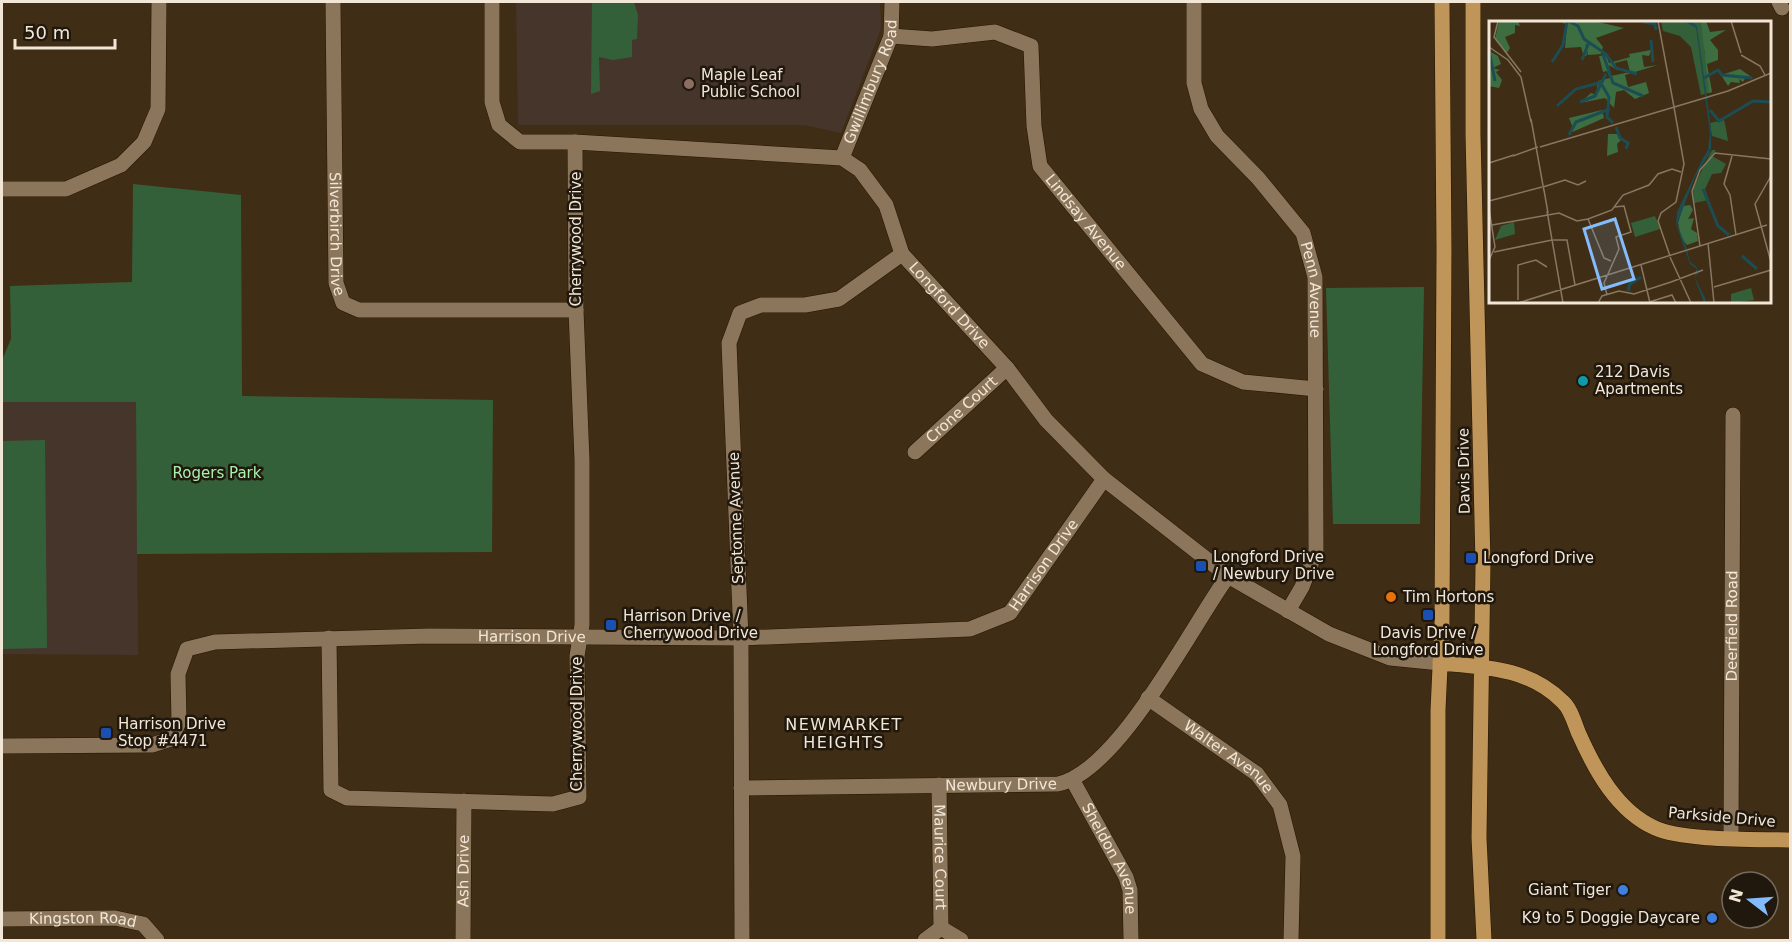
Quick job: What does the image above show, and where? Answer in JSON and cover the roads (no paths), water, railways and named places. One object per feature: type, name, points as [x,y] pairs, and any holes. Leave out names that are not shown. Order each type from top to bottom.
[{"type":"main road","name":"Davis Drive","points":[[1438,940],[1438,710],[1444,250],[1442,2]]},
{"type":"main road","name":"Davis Drive","points":[[1473,2],[1473,134],[1482,509],[1479,838],[1484,940]]},
{"type":"main road","name":"Parkside Drive","points":[[1440,663],[1482,665],[1536,681],[1565,703],[1589,755],[1618,802],[1654,828],[1678,834],[1791,840]]},
{"type":"street","points":[[2,189],[66,189],[121,165],[144,142],[158,109],[159,2]]},
{"type":"street","name":"Silverbirch Drive","points":[[333,2],[336,284],[344,303],[359,310],[576,310]]},
{"type":"street","points":[[492,2],[492,102],[499,125],[520,142],[575,142],[842,158]]},
{"type":"street","name":"Gwillimbury Road","points":[[842,158],[891,36],[892,2]]},
{"type":"street","name":"Penn Avenue","points":[[1194,2],[1194,83],[1201,109],[1217,136],[1258,178],[1303,233],[1315,277],[1316,551],[1302,587],[1288,612]]},
{"type":"street","name":"Lindsay Avenue","points":[[891,36],[932,39],[995,32],[1031,46],[1034,126],[1040,166],[1202,364],[1243,382],[1316,389]]},
{"type":"street","name":"Cherrywood Drive","points":[[329,638],[331,790],[347,798],[553,804],[579,797],[582,460],[576,310],[575,142]]},
{"type":"street","name":"Longford Drive","points":[[842,158],[860,170],[886,205],[902,254],[1007,368],[1046,420],[1104,479],[1228,576],[1288,612],[1371,653],[1390,658],[1440,663]]},
{"type":"street","name":"Septonne Avenue","points":[[742,940],[741,638],[729,343],[740,313],[761,305],[805,305],[839,299],[902,254]]},
{"type":"street","name":"Crone Court","points":[[915,452],[1007,368]]},
{"type":"street","name":"Deerfield Road","points":[[1731,838],[1733,415]]},
{"type":"street","name":"Harrison Drive","points":[[2,746],[152,745],[171,739],[179,722],[178,674],[187,649],[215,642],[329,638],[741,638],[970,629],[1010,613],[1104,479]]},
{"type":"street","name":"Newbury Drive","points":[[741,788],[1058,784],[1073,781],[1108,750],[1148,698],[1228,576]]},
{"type":"street","name":"Walter Avenue","points":[[1148,698],[1257,774],[1280,805],[1293,856],[1292,940]]},
{"type":"street","name":"Sheldon Avenue","points":[[1073,781],[1124,871],[1130,890],[1131,940]]},
{"type":"street","name":"Maurice Court","points":[[939,785],[941,928]]},
{"type":"street","name":"Ash Drive","points":[[463,940],[464,801]]},
{"type":"street","name":"Kingston Road","points":[[2,919],[115,918],[143,924],[157,940]]},
{"type":"street","name":"Maurice Court","points":[[925,940],[941,928]]},
{"type":"street","name":"Maurice Court","points":[[941,928],[961,940]]},
{"type":"place","name":"Maple Leaf Public School","points":[[689,84]]},
{"type":"place","name":"212 Davis Apartments","points":[[1583,381]]},
{"type":"place","name":"Longford Drive","points":[[1471,558]]},
{"type":"place","name":"Longford Drive / Newbury Drive","points":[[1201,566]]},
{"type":"place","name":"Tim Hortons","points":[[1391,597]]},
{"type":"place","name":"Davis Drive / Longford Drive","points":[[1428,615]]},
{"type":"place","name":"Harrison Drive / Cherrywood Drive","points":[[611,625]]},
{"type":"place","name":"Harrison Drive Stop #4471","points":[[106,733]]},
{"type":"place","name":"Giant Tiger","points":[[1623,890]]},
{"type":"place","name":"K9 to 5 Doggie Daycare","points":[[1712,918]]},
{"type":"district","name":"NEWMARKET HEIGHTS","points":[[844,733]]},
{"type":"park label","name":"Rogers Park","points":[[217,473]]}]
